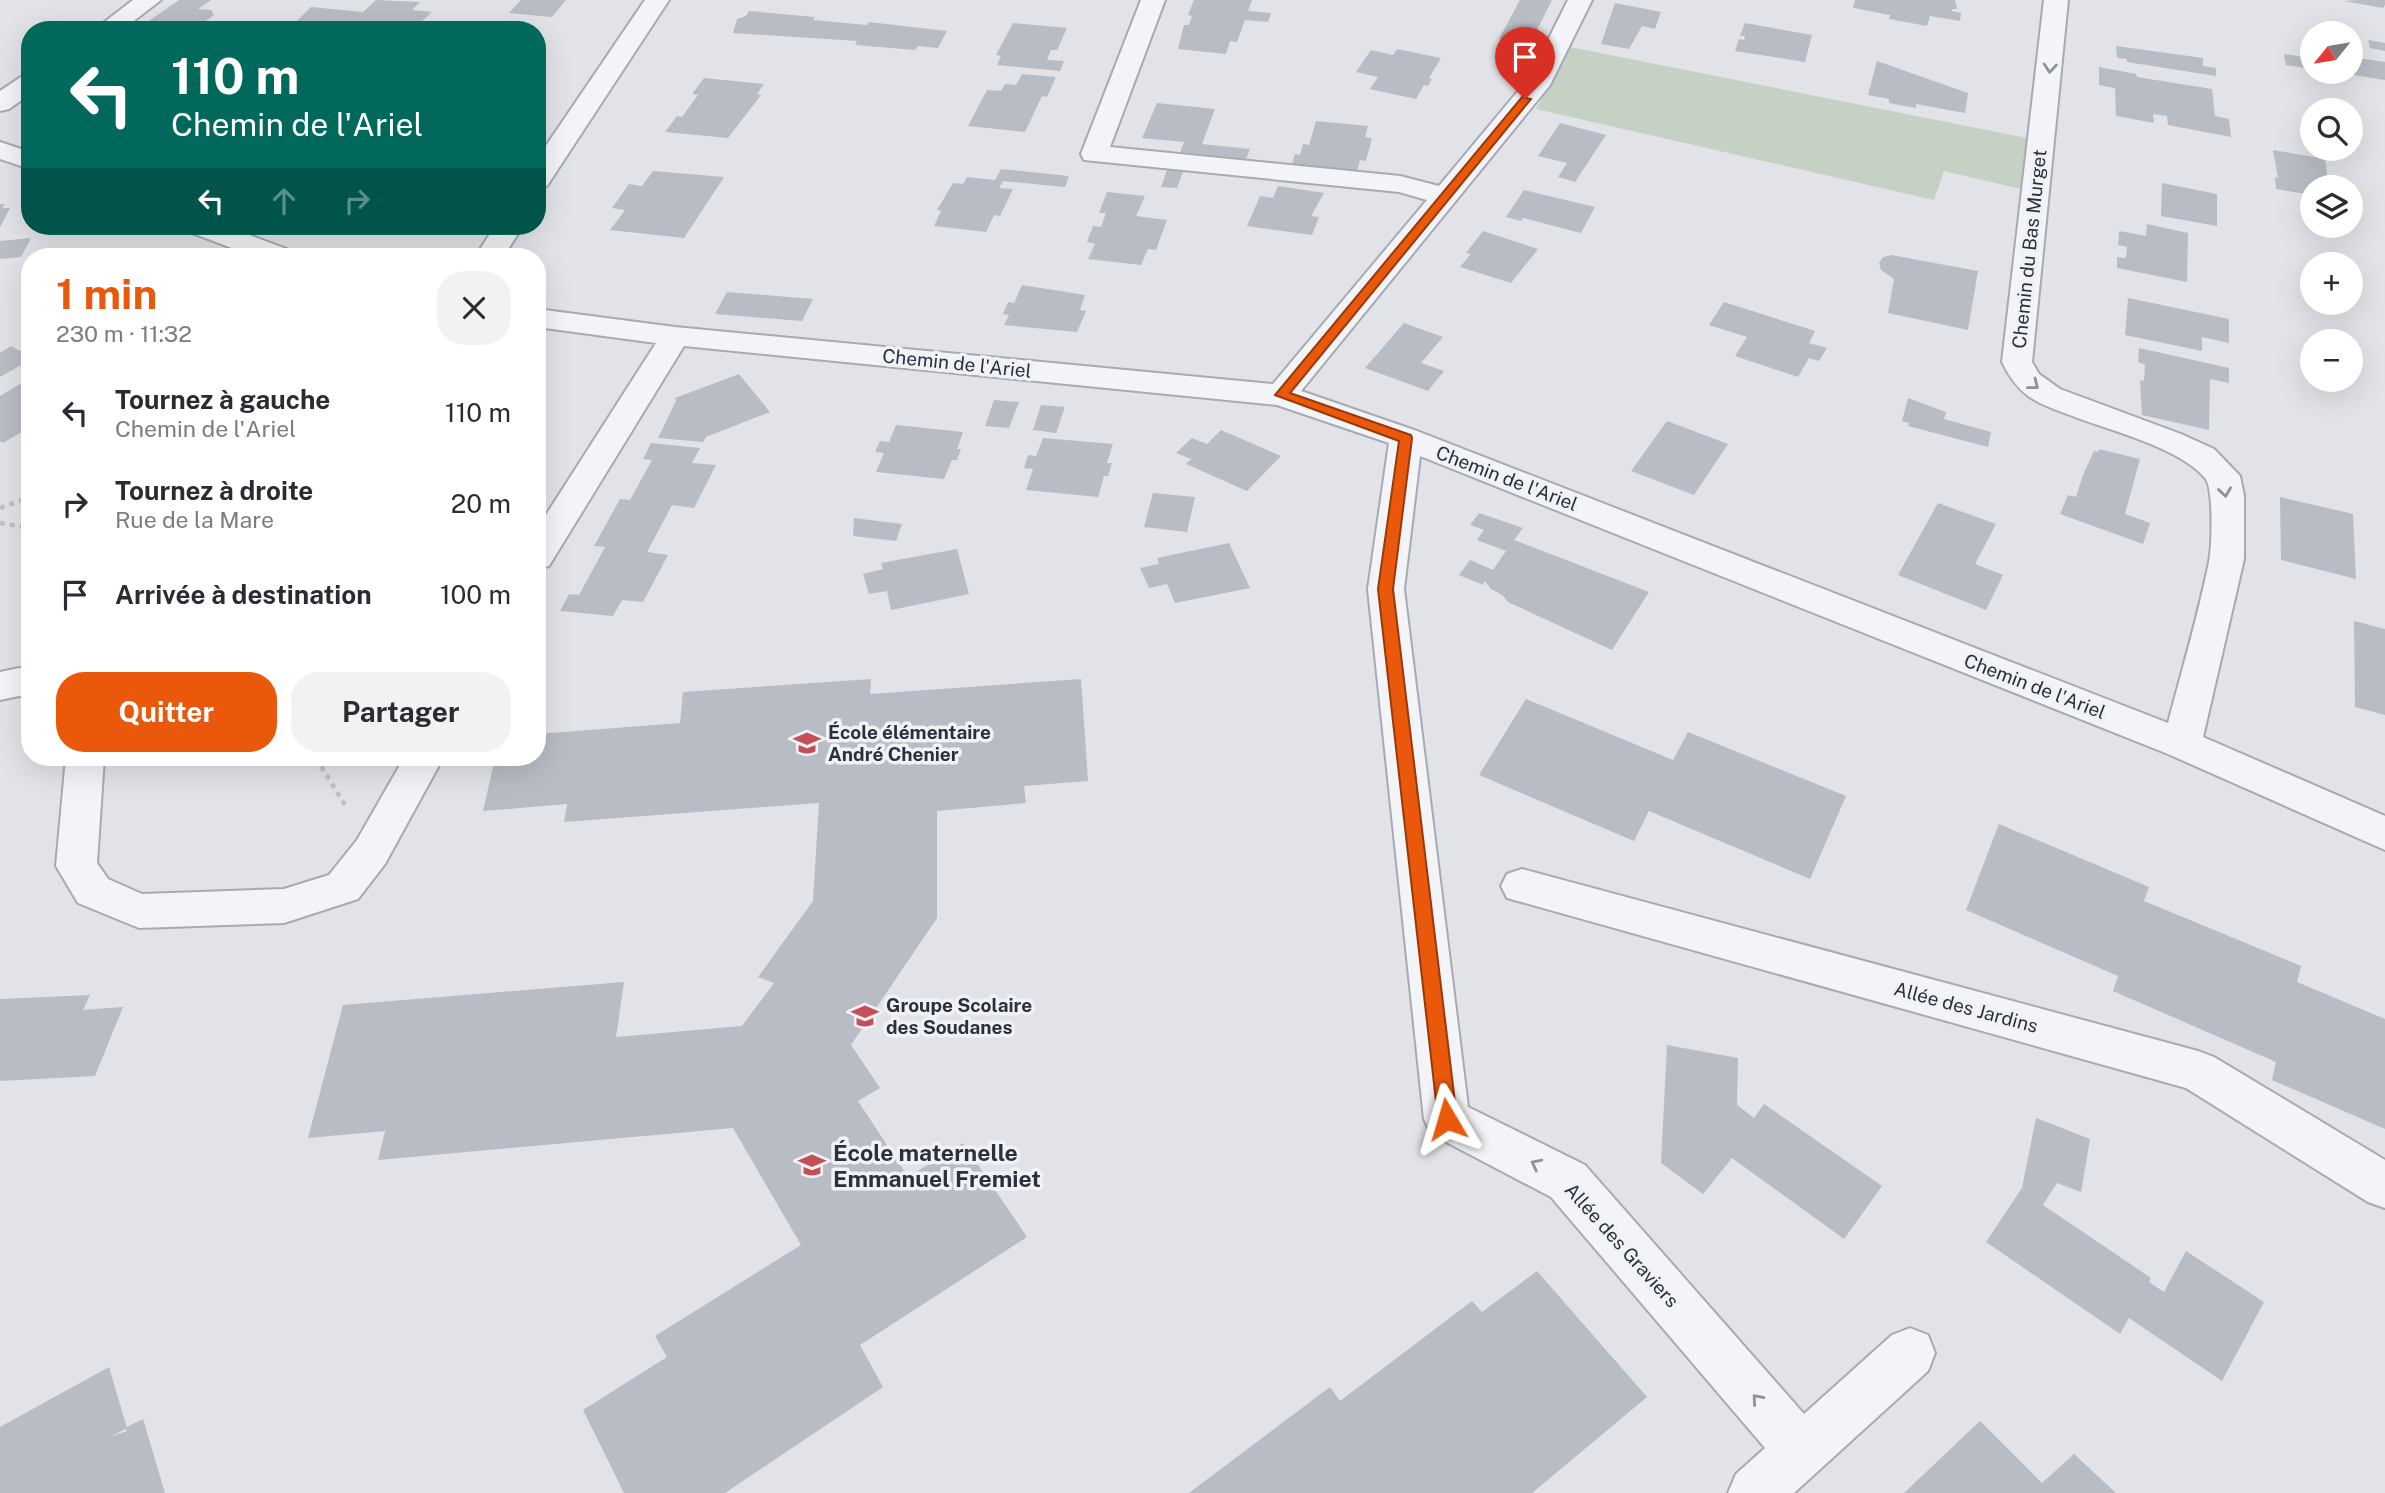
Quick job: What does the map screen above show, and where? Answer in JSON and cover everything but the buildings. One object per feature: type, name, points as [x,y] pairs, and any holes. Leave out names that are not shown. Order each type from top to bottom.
[{"type":"street","points":[[119,21],[149,0]]},
{"type":"street","points":[[546,166],[657,0]]},
{"type":"street","points":[[1153,0],[1094,154],[1400,184],[1446,195]]},
{"type":"street","points":[[1281,395],[1541,80],[1580,0]]},
{"type":"street","name":"Chemin du Bas Murget","points":[[2056,0],[2017,362],[2026,380],[2049,396],[2169,441],[2202,457],[2222,476],[2227,496],[2227,559],[2182,744]]},
{"type":"street","points":[[0,103],[21,88]]},
{"type":"street","points":[[0,150],[21,158]]},
{"type":"street","points":[[223,235],[258,248]]},
{"type":"street","name":"Chemin de l'Ariel","points":[[546,319],[675,336],[1281,395],[1406,438],[2182,744],[2385,834]]},
{"type":"street","points":[[546,543],[675,336]]},
{"type":"street","name":"Allée des Graviers","points":[[1406,438],[1385,589],[1447,1119],[1568,1181],[1802,1451]]},
{"type":"street","points":[[0,686],[21,682]]},
{"type":"street","points":[[86,766],[76,866],[93,891],[139,911],[285,906],[343,887],[371,852],[419,766]]},
{"type":"street","name":"Allée des Jardins","points":[[1522,886],[2198,1071],[2385,1186]]},
{"type":"street","points":[[1755,1493],[1910,1353]]},
{"type":"path","points":[[0,508],[21,500]]},
{"type":"path","points":[[0,523],[21,526]]},
{"type":"green space","points":[[1570,47],[2027,138],[2021,189],[1944,171],[1934,200],[1536,109]]},
{"type":"place","name":"École élémentaire André Chenier","points":[[807,743]]},
{"type":"place","name":"Groupe Scolaire des Soudanes","points":[[865,1016]]},
{"type":"place","name":"École maternelle Emmanuel Fremiet","points":[[812,1165]]},
{"type":"route","points":[[1447,1119],[1385,589],[1406,438],[1281,395],[1525,99]]}]
